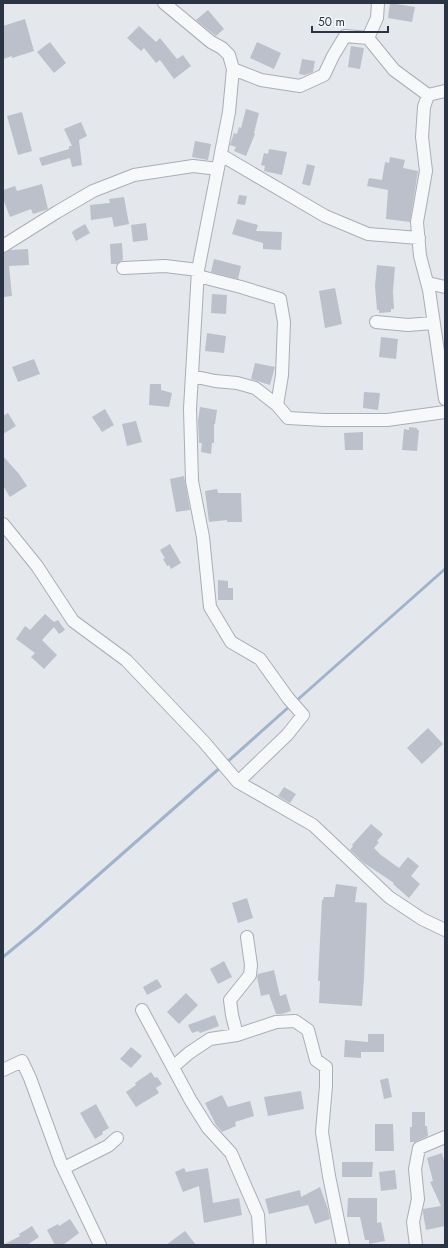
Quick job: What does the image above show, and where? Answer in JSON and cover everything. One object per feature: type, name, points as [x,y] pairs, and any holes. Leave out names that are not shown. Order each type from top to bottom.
[{"type":"street","points":[[164,3],[211,42],[222,48],[229,55],[233,69],[229,112],[198,273],[190,409],[192,481],[203,537],[210,607],[231,642],[260,659],[288,698],[303,715],[287,735],[238,782]]},
{"type":"street","points":[[368,38],[377,18],[378,3]]},
{"type":"street","points":[[233,69],[261,80],[300,86],[324,75],[345,36],[368,38],[394,70],[428,95],[445,91]]},
{"type":"street","points":[[428,95],[424,107],[422,137],[426,171],[417,222],[420,256],[428,284],[445,399]]},
{"type":"street","points":[[221,155],[325,216],[368,234],[419,238]]},
{"type":"street","points":[[3,246],[93,191],[134,175],[193,166],[218,169]]},
{"type":"street","points":[[124,268],[165,266],[198,273],[280,299],[284,322],[282,375],[277,405]]},
{"type":"street","points":[[428,284],[445,287]]},
{"type":"street","points":[[376,322],[408,324],[434,323]]},
{"type":"street","points":[[192,376],[214,381],[237,383],[256,388],[277,405],[288,418],[319,420],[387,420],[445,412]]},
{"type":"street","points":[[3,524],[37,566],[73,621],[126,660],[204,742],[238,782],[313,825],[388,897],[422,919],[445,930]]},
{"type":"street","points":[[237,1035],[230,1000],[250,974],[251,965],[247,937]]},
{"type":"street","points":[[142,1010],[208,1128],[231,1153],[258,1215],[260,1245]]},
{"type":"street","points":[[173,1067],[189,1053],[210,1039],[237,1035],[276,1022],[295,1021],[308,1030],[316,1060],[326,1067],[322,1132],[343,1245]]},
{"type":"street","points":[[3,1070],[22,1061],[30,1078],[64,1168],[100,1245]]},
{"type":"street","points":[[416,1245],[413,1222],[418,1199],[415,1169],[419,1148],[445,1137]]},
{"type":"street","points":[[64,1168],[108,1146],[117,1138]]},
{"type":"building","points":[[390,3],[415,7],[412,22],[388,18]]},
{"type":"building","points":[[208,10],[224,29],[216,36],[196,20]]},
{"type":"building","points":[[25,19],[34,51],[12,58],[12,56],[3,59],[3,26]]},
{"type":"building","points":[[139,26],[156,42],[160,38],[177,59],[183,55],[191,66],[174,79],[160,60],[156,63],[144,48],[141,51],[127,38]]},
{"type":"building","points":[[50,42],[66,63],[54,73],[37,52]]},
{"type":"building","points":[[257,42],[281,53],[274,69],[250,58]]},
{"type":"building","points":[[351,46],[364,48],[360,69],[348,67]]},
{"type":"building","points":[[302,59],[315,61],[313,72],[305,75],[299,74]]},
{"type":"building","points":[[246,109],[259,113],[255,134],[246,156],[234,151],[236,147],[230,145],[234,133],[237,134],[239,127],[241,128]]},
{"type":"building","points":[[22,112],[32,151],[18,155],[7,116]]},
{"type":"building","points":[[81,122],[87,136],[79,140],[82,165],[72,167],[70,158],[42,166],[39,158],[69,149],[69,146],[72,146],[64,129]]},
{"type":"building","points":[[195,141],[211,144],[208,160],[192,157]]},
{"type":"building","points":[[269,149],[287,152],[282,175],[264,171],[265,166],[261,165],[264,153],[268,154]]},
{"type":"building","points":[[390,157],[405,160],[403,168],[418,171],[410,222],[386,219],[388,190],[367,186],[369,178],[382,180],[385,162],[389,163]]},
{"type":"building","points":[[307,164],[315,166],[310,186],[302,184]]},
{"type":"building","points":[[42,184],[48,209],[33,214],[31,209],[10,217],[3,199],[3,190],[15,186],[17,191]]},
{"type":"building","points":[[239,195],[247,196],[245,205],[237,204]]},
{"type":"building","points":[[124,197],[129,224],[114,227],[112,217],[91,220],[90,205],[110,203],[109,199]]},
{"type":"building","points":[[237,219],[258,225],[256,231],[282,232],[281,250],[263,249],[263,243],[232,234]]},
{"type":"building","points":[[146,223],[148,240],[133,242],[131,225]]},
{"type":"building","points":[[85,224],[90,233],[76,241],[72,233],[73,231]]},
{"type":"building","points":[[122,243],[123,260],[117,264],[111,264],[110,244]]},
{"type":"building","points":[[28,249],[29,265],[9,266],[12,296],[3,297],[3,253],[10,250]]},
{"type":"building","points":[[214,259],[241,266],[238,279],[211,272]]},
{"type":"building","points":[[377,265],[395,267],[393,291],[394,309],[391,309],[391,312],[379,313],[379,310],[377,310],[375,286]]},
{"type":"building","points":[[335,288],[342,324],[325,328],[319,291]]},
{"type":"building","points":[[212,294],[227,295],[226,314],[211,313]]},
{"type":"building","points":[[207,333],[226,336],[224,353],[205,351]]},
{"type":"building","points":[[381,337],[398,339],[396,359],[379,357]]},
{"type":"building","points":[[34,359],[40,374],[18,382],[12,367]]},
{"type":"building","points":[[255,363],[275,367],[270,385],[251,379]]},
{"type":"building","points":[[150,384],[161,384],[161,390],[172,393],[169,407],[149,405]]},
{"type":"building","points":[[364,392],[380,393],[378,410],[363,408]]},
{"type":"building","points":[[200,407],[217,410],[214,424],[214,443],[212,443],[211,454],[201,452],[202,443],[199,443],[198,421]]},
{"type":"building","points":[[105,409],[114,425],[102,432],[92,417]]},
{"type":"building","points":[[8,413],[16,426],[3,434],[3,416]]},
{"type":"building","points":[[136,421],[142,442],[127,446],[122,424]]},
{"type":"building","points":[[409,427],[417,428],[417,430],[419,430],[417,451],[402,450],[404,429],[409,430]]},
{"type":"building","points":[[363,432],[363,450],[345,450],[344,433]]},
{"type":"building","points":[[3,456],[19,474],[27,486],[10,497],[3,486]]},
{"type":"building","points":[[184,476],[190,510],[176,512],[170,479]]},
{"type":"building","points":[[217,489],[218,493],[241,493],[242,522],[227,522],[227,520],[209,522],[205,491]]},
{"type":"building","points":[[170,544],[181,563],[171,569],[169,565],[167,566],[163,559],[165,558],[160,550]]},
{"type":"building","points":[[218,580],[228,581],[228,588],[233,588],[233,600],[218,600]]},
{"type":"building","points":[[45,614],[54,622],[58,620],[65,630],[59,634],[54,627],[42,640],[57,655],[44,669],[31,657],[35,653],[16,639],[25,626],[30,630]]},
{"type":"building","points":[[428,728],[443,744],[422,764],[407,748]]},
{"type":"building","points":[[284,787],[296,794],[290,803],[278,796]]},
{"type":"building","points":[[371,824],[383,834],[377,841],[379,842],[374,848],[381,855],[399,868],[408,857],[419,866],[411,876],[420,884],[409,898],[393,884],[394,883],[364,863],[350,850],[353,846],[352,845]]},
{"type":"building","points":[[336,884],[357,887],[355,902],[367,903],[362,1006],[319,1003],[320,981],[318,981],[322,900],[324,897],[334,897]]},
{"type":"building","points":[[247,898],[253,918],[238,923],[232,903]]},
{"type":"building","points":[[224,961],[232,977],[218,984],[210,969]]},
{"type":"building","points":[[274,970],[280,996],[286,994],[291,1011],[282,1014],[276,1014],[269,994],[261,996],[257,977],[258,974]]},
{"type":"building","points":[[157,979],[162,987],[147,995],[143,987]]},
{"type":"building","points":[[186,993],[198,1005],[179,1024],[167,1012]]},
{"type":"building","points":[[215,1015],[219,1026],[200,1033],[198,1031],[192,1033],[188,1025]]},
{"type":"building","points":[[368,1034],[384,1034],[384,1052],[361,1052],[361,1058],[344,1057],[345,1040],[368,1042]]},
{"type":"building","points":[[131,1047],[142,1056],[131,1068],[120,1059]]},
{"type":"building","points":[[151,1072],[162,1084],[156,1088],[159,1093],[136,1107],[126,1092],[136,1085],[135,1083]]},
{"type":"building","points":[[388,1078],[392,1097],[384,1099],[380,1080]]},
{"type":"building","points":[[301,1091],[304,1109],[268,1116],[264,1097]]},
{"type":"building","points":[[222,1095],[228,1107],[250,1101],[254,1116],[235,1122],[236,1126],[222,1132],[216,1125],[205,1103]]},
{"type":"building","points":[[96,1104],[109,1128],[95,1139],[80,1113]]},
{"type":"building","points":[[412,1112],[425,1112],[425,1126],[427,1126],[428,1136],[415,1142],[410,1142]]},
{"type":"building","points":[[375,1124],[393,1124],[394,1151],[375,1151]]},
{"type":"building","points":[[442,1153],[445,1165],[445,1226],[426,1230],[423,1209],[441,1206],[430,1182],[433,1181],[427,1158]]},
{"type":"building","points":[[342,1162],[373,1162],[372,1177],[342,1177]]},
{"type":"building","points":[[184,1168],[186,1172],[208,1168],[213,1203],[239,1198],[242,1215],[204,1223],[199,1186],[183,1192],[175,1172]]},
{"type":"building","points":[[395,1170],[397,1189],[381,1191],[379,1172]]},
{"type":"building","points":[[320,1187],[330,1219],[315,1224],[308,1205],[269,1214],[265,1199],[300,1190],[301,1197]]},
{"type":"building","points":[[348,1198],[377,1198],[377,1223],[381,1222],[385,1241],[369,1244],[369,1240],[365,1240],[360,1217],[347,1217]]},
{"type":"building","points":[[70,1219],[79,1233],[63,1245],[55,1245],[47,1230],[58,1224],[59,1226]]},
{"type":"building","points":[[32,1226],[39,1237],[27,1245],[3,1245],[20,1236],[19,1234]]},
{"type":"building","points":[[185,1231],[196,1245],[166,1245]]},
{"type":"waterway","points":[[295,702],[445,569]]},
{"type":"waterway","points":[[226,763],[291,705]]},
{"type":"waterway","points":[[3,957],[37,929],[222,766]]}]
